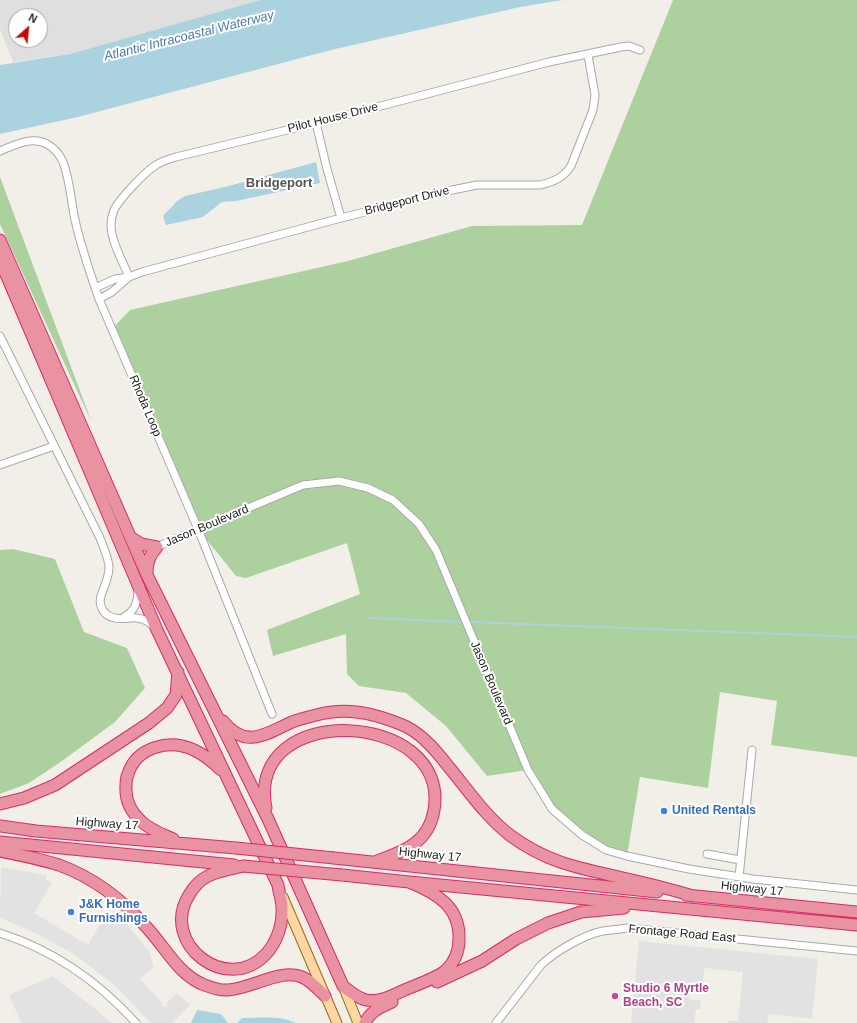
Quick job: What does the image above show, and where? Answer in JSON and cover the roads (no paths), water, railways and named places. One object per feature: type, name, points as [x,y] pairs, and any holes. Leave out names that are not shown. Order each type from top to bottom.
[{"type":"highway","points":[[0,240],[147,575],[268,819],[342,986],[360,998],[381,1000],[444,972],[457,955],[460,932],[455,914],[439,897],[428,890],[409,882]]},
{"type":"highway","points":[[0,260],[157,630],[278,885],[282,912],[279,933],[269,950],[260,960],[239,969],[215,967],[201,958],[189,946],[184,936],[182,927],[183,909],[186,900],[199,882],[208,876],[243,866]]},
{"type":"highway","points":[[130,537],[141,544],[157,547],[151,554],[147,563],[147,575]]},
{"type":"highway","points":[[0,804],[24,798],[55,785],[149,723],[167,708],[176,695],[178,672]]},
{"type":"highway","points":[[214,710],[230,729],[242,737],[257,737],[293,722],[330,712],[357,712],[390,720],[407,728],[436,750],[482,809],[509,835],[532,850],[579,869],[655,885],[693,896]]},
{"type":"highway","points":[[268,819],[264,800],[264,784],[271,767],[278,756],[290,746],[303,737],[338,730],[368,732],[383,737],[401,745],[417,757],[431,776],[436,799],[428,829],[418,842],[397,854],[374,862]]},
{"type":"highway","points":[[179,842],[149,828],[140,821],[132,811],[127,802],[126,790],[127,774],[133,762],[143,753],[155,747],[168,745],[181,746],[194,750],[204,756],[214,763],[227,777]]},
{"type":"highway","name":"Highway 17","points":[[0,826],[36,831],[179,842],[857,912]]},
{"type":"highway","points":[[0,842],[857,925]]},
{"type":"highway","points":[[0,851],[58,865],[97,883],[126,905],[150,931],[181,970],[190,978],[202,984],[215,989],[228,991],[293,975],[302,977],[312,983],[325,996]]},
{"type":"highway","points":[[365,1023],[370,1014],[378,1008],[482,961],[516,939],[548,923],[581,912],[651,905]]},
{"type":"main road","points":[[278,885],[337,1023]]},
{"type":"main road","points":[[342,986],[358,1023]]},
{"type":"street","name":"Pilot House Drive","points":[[129,277],[113,236],[111,226],[112,217],[115,209],[122,199],[147,172],[157,164],[176,157],[316,123],[549,62],[621,47],[630,46],[640,50]]},
{"type":"street","name":"Bridgeport Drive","points":[[95,288],[115,279],[129,277],[142,272],[341,218],[452,190],[477,185],[540,185],[559,179],[571,166],[593,110],[595,95],[588,55]]},
{"type":"street","points":[[316,123],[341,218]]},
{"type":"street","name":"Rhoda Loop","points":[[0,151],[25,142],[33,141],[48,144],[59,154],[65,168],[79,236],[99,299],[198,529],[272,714]]},
{"type":"street","name":"Bridgeport Drive","points":[[99,299],[112,292],[129,277]]},
{"type":"street","points":[[0,336],[100,538],[110,564],[109,573],[100,597],[100,605],[103,611],[109,616],[115,618],[135,618],[147,621],[157,630]]},
{"type":"street","points":[[0,465],[54,446]]},
{"type":"street","name":"Jason Boulevard","points":[[157,547],[303,485],[339,481],[368,488],[393,500],[419,524],[436,550],[528,770],[552,808],[582,835],[606,850],[658,863],[739,877],[857,890]]},
{"type":"street","points":[[122,619],[134,610],[138,596],[138,585]]},
{"type":"street","points":[[739,877],[752,750]]},
{"type":"street","points":[[707,854],[740,860]]},
{"type":"street","name":"Frontage Road East","points":[[496,1023],[541,965],[550,956],[574,942],[602,931],[628,928],[857,951]]},
{"type":"street","points":[[0,933],[36,946],[82,974],[103,991],[136,1023]]},
{"type":"water","name":"Atlantic Intracoastal Waterway","points":[[260,0],[563,0],[520,7],[331,50],[78,117],[0,134],[0,65],[70,54]]},
{"type":"water","points":[[316,162],[320,183],[236,201],[222,202],[203,217],[166,225],[163,216],[177,201],[185,196],[225,187]]},
{"type":"water","points":[[197,1010],[221,1014],[228,1023],[191,1023]]},
{"type":"water","points":[[242,1018],[276,1018],[290,1020],[295,1023],[237,1023]]},
{"type":"waterway","points":[[370,618],[461,622]]},
{"type":"waterway","points":[[471,622],[857,637]]},
{"type":"place","name":"United Rentals","points":[[664,811]]},
{"type":"place","name":"J&K Home Furnishings","points":[[71,912]]},
{"type":"place","name":"Studio 6 Myrtle Beach, SC","points":[[615,996]]},
{"type":"district","name":"Bridgeport","points":[[279,183]]}]
